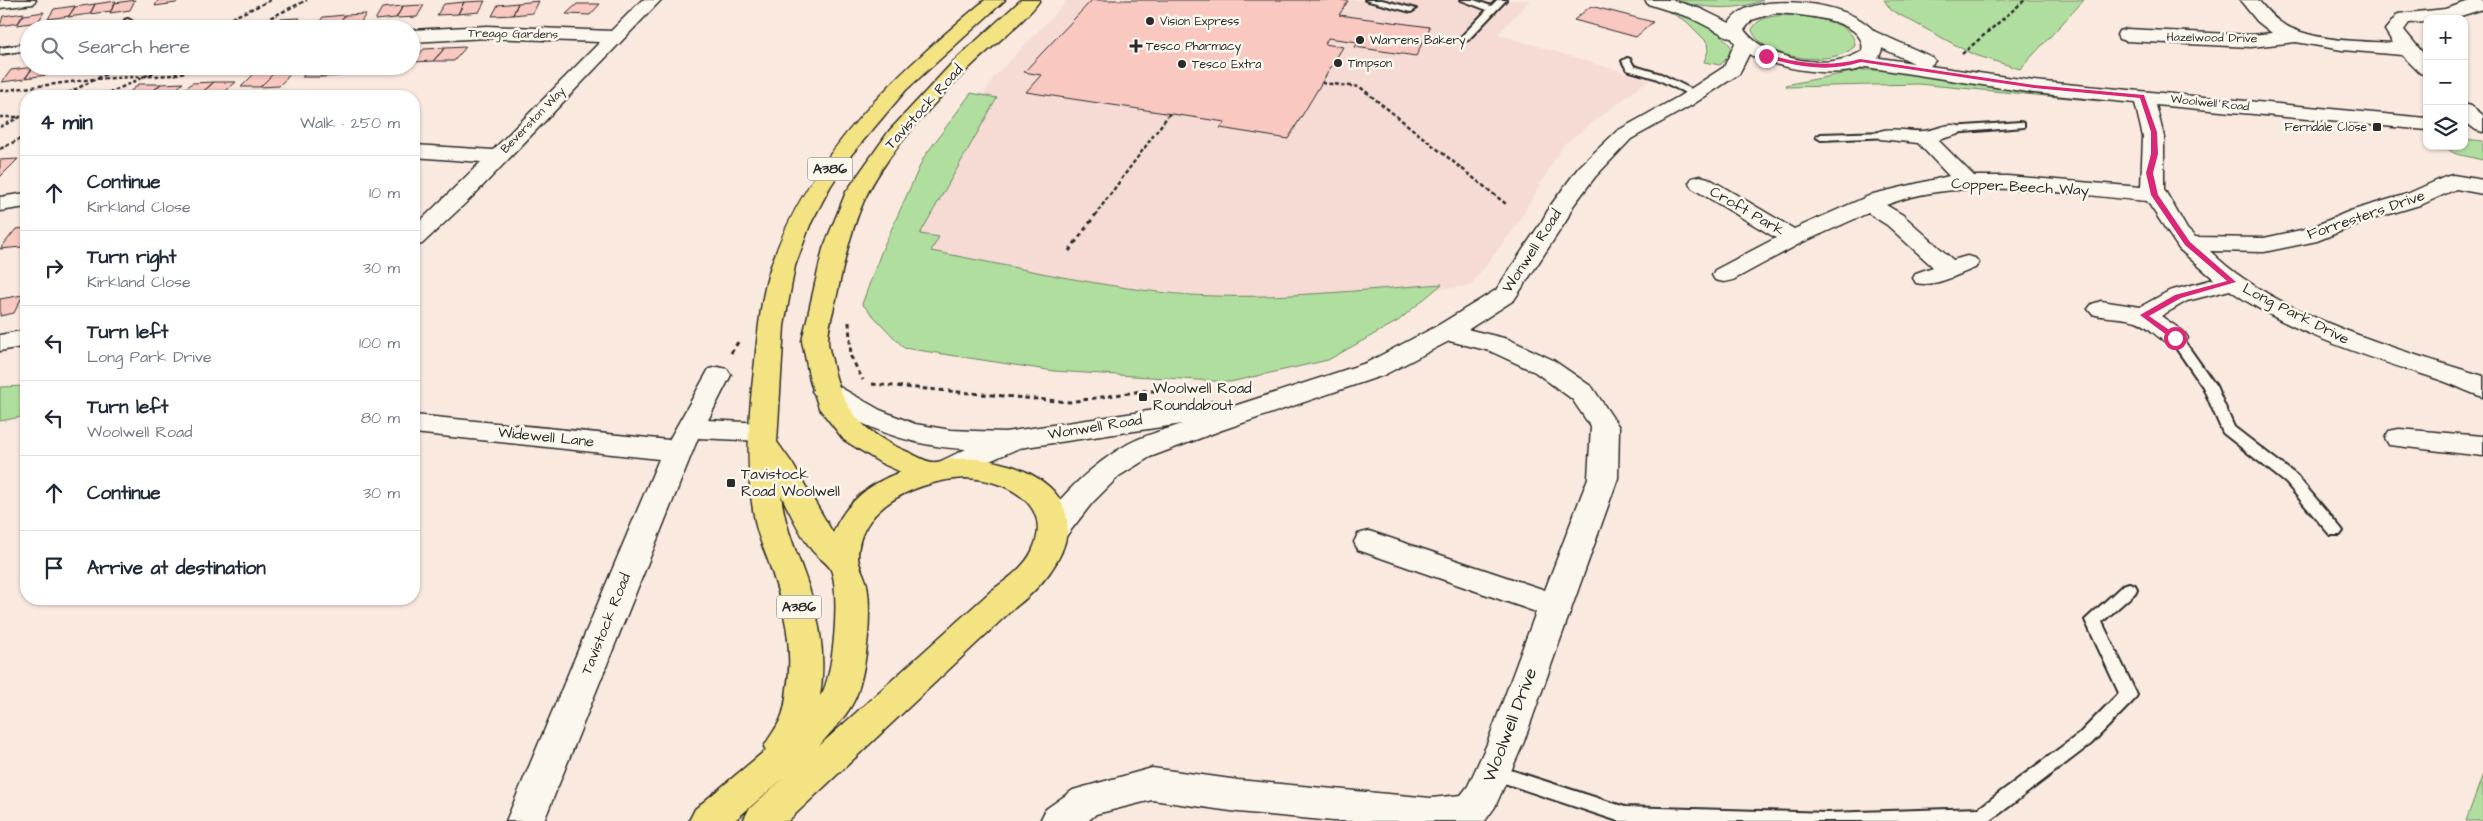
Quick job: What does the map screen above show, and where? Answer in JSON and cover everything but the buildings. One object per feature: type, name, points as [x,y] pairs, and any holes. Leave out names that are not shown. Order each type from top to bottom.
[{"type":"highway","name":"Tavistock Road","points":[[762,437],[764,395],[773,312],[783,268],[796,230],[824,178],[862,126],[909,75],[996,0]]},
{"type":"highway","name":"Tavistock Road","points":[[939,470],[892,456],[854,433],[833,408],[826,391],[815,341],[835,249],[857,192],[896,135],[962,64],[1031,0]]},
{"type":"highway","points":[[762,437],[815,532],[848,573]]},
{"type":"highway","name":"A386","points":[[762,437],[769,519],[797,601],[807,642],[806,682],[798,720],[770,768]]},
{"type":"highway","points":[[762,821],[1002,600],[1020,589],[1040,568],[1051,546],[1053,531],[1051,516],[1045,503],[1035,491],[1022,482],[988,470],[939,470],[891,487],[862,511],[845,540],[848,573]]},
{"type":"highway","name":"A386","points":[[708,821],[795,748],[839,697],[849,650],[848,573]]},
{"type":"street","points":[[0,3],[27,0]]},
{"type":"street","name":"Beverston Way","points":[[420,233],[498,157],[652,0]]},
{"type":"street","points":[[1823,0],[1844,20]]},
{"type":"street","name":"Hazelwood Drive","points":[[2249,0],[2261,15],[2279,30],[2297,36],[2355,46],[2407,49]]},
{"type":"street","points":[[1660,1],[1701,9],[1750,13],[1778,4],[1810,10],[1844,20]]},
{"type":"street","name":"Woolwell Road","points":[[1660,1],[1695,13],[1766,56],[1795,64],[1826,67],[1846,65],[1860,61],[1962,66]]},
{"type":"street","points":[[2423,65],[2407,49],[2394,30],[2404,18],[2458,12],[2483,2]]},
{"type":"street","points":[[2458,12],[2483,21]]},
{"type":"street","name":"Wonwell Road","points":[[1053,531],[1082,496],[1109,469],[1140,450],[1376,369],[1446,332],[1505,295],[1554,221],[1562,205],[1587,172],[1624,135],[1691,97],[1732,70],[1740,39],[1736,23],[1750,13]]},
{"type":"street","name":"Woolwell Road","points":[[1844,20],[1867,34],[1912,56],[1962,66],[2034,87],[2423,124]]},
{"type":"street","name":"Treago Gardens","points":[[420,36],[487,32],[615,37]]},
{"type":"street","points":[[1860,61],[1869,55],[1873,49],[1872,42],[1867,34]]},
{"type":"street","name":"Hazelwood Drive","points":[[2126,35],[2251,41],[2297,36]]},
{"type":"street","name":"Long Park Drive","points":[[2142,96],[2154,132],[2154,154],[2150,173],[2155,195],[2187,244],[2232,282],[2295,316],[2351,342],[2479,381]]},
{"type":"street","points":[[2468,113],[2483,126]]},
{"type":"street","points":[[2468,128],[2483,130]]},
{"type":"street","points":[[1887,135],[1924,137],[1952,130]]},
{"type":"street","points":[[1924,137],[1967,182]]},
{"type":"street","points":[[420,151],[498,157]]},
{"type":"street","name":"Copper Beech Way","points":[[1724,275],[1793,238],[1881,199],[1945,183],[1967,182],[2155,195]]},
{"type":"street","name":"Forresters Drive","points":[[2187,244],[2264,245],[2317,234],[2358,216],[2415,199],[2453,182],[2483,187]]},
{"type":"street","name":"Croft Park","points":[[1700,183],[1793,238]]},
{"type":"street","points":[[0,204],[20,201]]},
{"type":"street","points":[[1869,204],[1896,220],[1957,266],[1925,278]]},
{"type":"street","points":[[2144,315],[2178,296],[2232,282]]},
{"type":"street","points":[[2101,310],[2144,315],[2175,338]]},
{"type":"street","name":"Woolwell Drive","points":[[1060,821],[1086,801],[1152,784],[1238,796],[1431,814],[1470,811],[1482,796],[1505,744],[1528,676],[1603,478],[1605,426],[1582,393],[1544,366],[1499,345],[1446,332]]},
{"type":"street","points":[[0,343],[20,339]]},
{"type":"street","name":"Tavistock Road","points":[[525,821],[684,440],[718,375]]},
{"type":"street","points":[[826,391],[864,415],[904,431],[941,440],[1013,440]]},
{"type":"street","name":"Wonwell Road","points":[[939,470],[1013,440],[1124,422],[1277,403]]},
{"type":"street","name":"Widewell Lane","points":[[420,424],[684,440]]},
{"type":"street","points":[[684,440],[762,437]]},
{"type":"street","points":[[2399,438],[2483,446]]},
{"type":"street","points":[[1369,542],[1556,606]]},
{"type":"lane","points":[[1369,0],[1411,9]]},
{"type":"lane","points":[[1465,0],[1492,9]]},
{"type":"lane","points":[[1466,38],[1502,0]]},
{"type":"lane","points":[[0,51],[20,48]]},
{"type":"lane","points":[[1627,61],[1630,68],[1658,76],[1691,97]]},
{"type":"lane","points":[[1952,130],[2020,125]]},
{"type":"lane","points":[[1821,137],[1887,135]]},
{"type":"lane","points":[[2175,338],[2209,386],[2228,430],[2292,479],[2335,531]]},
{"type":"lane","points":[[1492,772],[1625,815],[1828,821],[1982,816],[2085,739],[2128,695],[2093,620],[2129,589]]},
{"type":"path","points":[[228,20],[271,0]]},
{"type":"path","points":[[266,20],[307,0]]},
{"type":"path","points":[[1962,66],[2025,0]]},
{"type":"path","points":[[73,90],[103,75]]},
{"type":"path","points":[[116,90],[148,75]]},
{"type":"path","points":[[0,91],[94,79],[176,75]]},
{"type":"path","points":[[1322,82],[1360,87],[1506,204]]},
{"type":"path","points":[[1068,251],[1170,113]]},
{"type":"path","points":[[0,117],[20,116]]},
{"type":"path","points":[[0,128],[20,117]]},
{"type":"path","points":[[0,149],[20,139]]},
{"type":"path","points":[[849,317],[851,357],[864,384],[1069,402],[1160,390]]},
{"type":"shaded area","points":[[1068,0],[1530,0],[1499,33],[1501,35],[1649,80],[1564,144],[1516,226],[1470,286],[1288,303],[1071,282],[906,249],[934,176],[994,77]]},
{"type":"green space","points":[[1673,0],[1763,0],[1741,6],[1718,8]]},
{"type":"green space","points":[[1884,0],[2084,0],[2020,69],[1972,54],[1891,10]]},
{"type":"green space","points":[[1669,12],[1687,16],[1712,27],[1731,47],[1729,56],[1720,65],[1704,62],[1708,51],[1707,42],[1686,21]]},
{"type":"green space","points":[[1788,15],[1818,18],[1839,25],[1853,37],[1855,46],[1845,53],[1831,57],[1816,59],[1799,58],[1769,48],[1758,40],[1752,30],[1758,22],[1772,16]]},
{"type":"green space","points":[[1862,70],[1892,70],[2010,89],[2096,98],[2100,101],[1918,84],[1787,87],[1785,85]]},
{"type":"green space","points":[[971,93],[997,98],[920,234],[939,237],[931,251],[1094,283],[1192,295],[1286,295],[1442,284],[1398,321],[1328,360],[1230,382],[1054,371],[904,348],[862,304],[882,250],[924,157]]},
{"type":"green space","points":[[2468,139],[2483,141],[2483,160],[2456,154],[2449,150],[2468,150]]},
{"type":"green space","points":[[20,386],[20,417],[0,421],[0,387]]},
{"type":"green space","points":[[2483,774],[2483,821],[2466,821]]},
{"type":"place","name":"Vision Express","points":[[1150,21]]},
{"type":"place","name":"Warrens Bakery","points":[[1360,40]]},
{"type":"place","name":"Tesco Pharmacy","points":[[1136,46]]},
{"type":"place","name":"Timpson","points":[[1338,63]]},
{"type":"place","name":"Tesco Extra","points":[[1182,64]]},
{"type":"place","name":"Ferndale Close","points":[[2377,127]]},
{"type":"place","name":"Woolwell Road Roundabout","points":[[1143,397]]},
{"type":"place","name":"Tavistock Road Woolwell","points":[[731,483]]},
{"type":"route","points":[[1766,56],[1795,64],[1826,67],[1846,65],[1860,61],[1964,75],[2034,87],[2142,96],[2148,109],[2154,132],[2154,154],[2150,173],[2155,195],[2174,227],[2187,244],[2232,282],[2178,296],[2144,315],[2175,338]]}]
